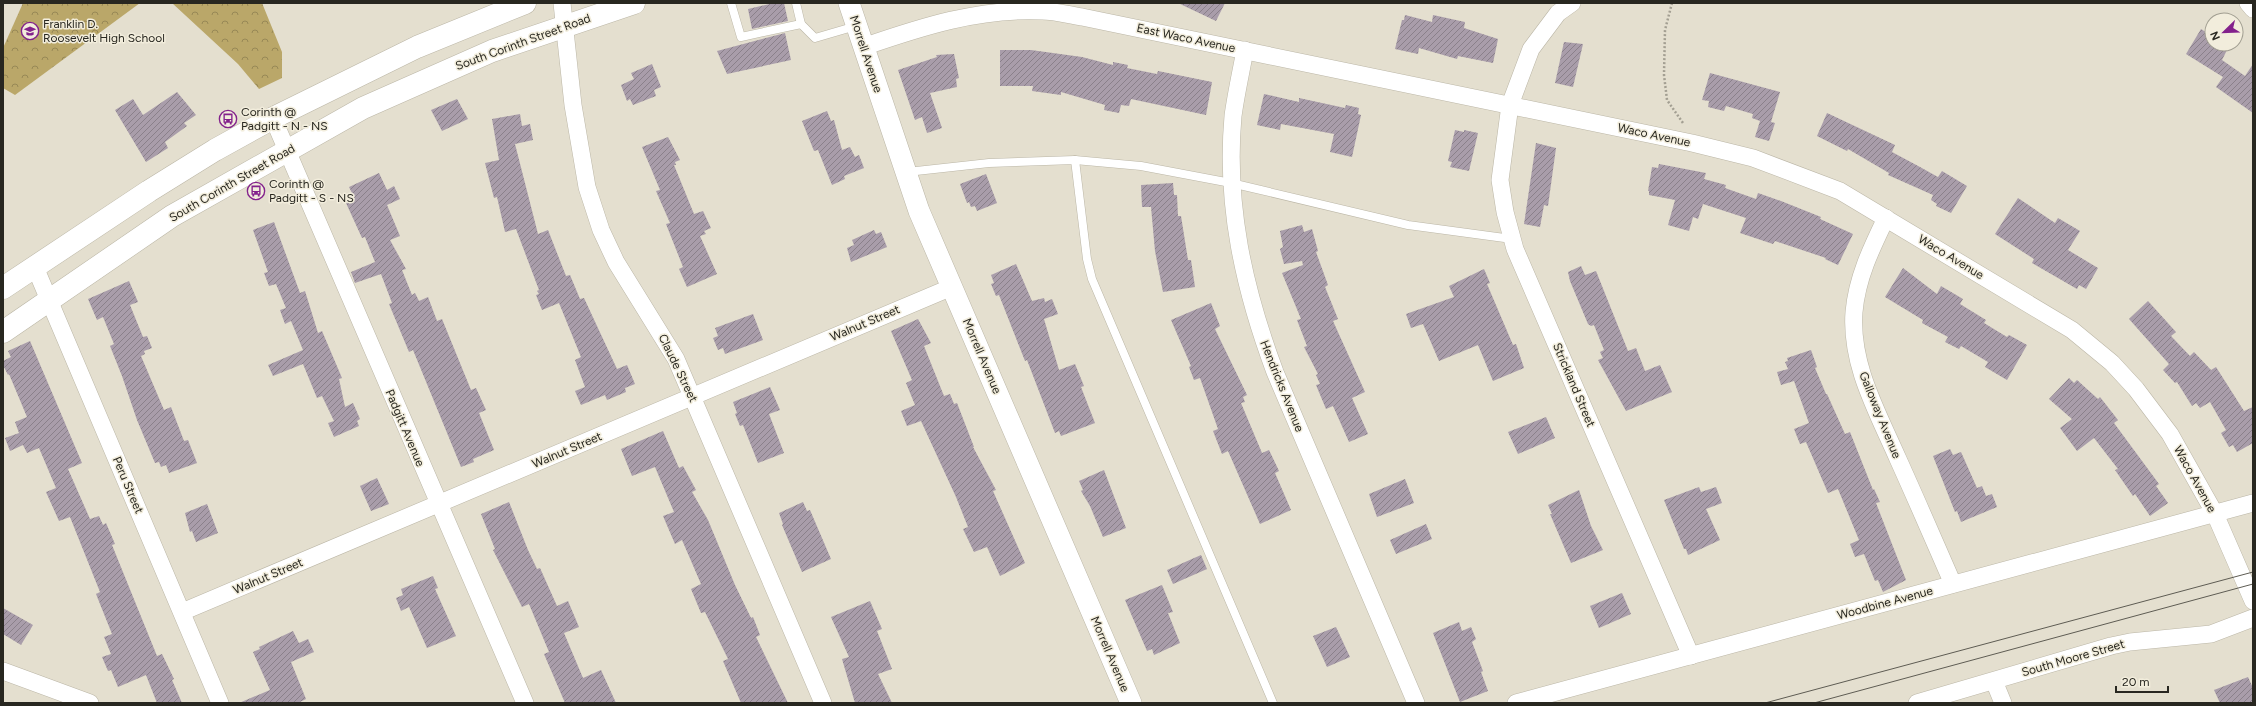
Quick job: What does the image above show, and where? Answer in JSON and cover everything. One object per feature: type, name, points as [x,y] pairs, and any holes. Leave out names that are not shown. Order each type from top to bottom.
[{"type":"main road","points":[[3,288],[148,191],[215,150],[273,118],[417,47],[525,3]]},
{"type":"main road","name":"South Corinth Street Road","points":[[3,332],[172,216],[363,108],[492,51],[565,25],[634,3]]},
{"type":"main road","points":[[481,20],[492,51]]},
{"type":"street","name":"Claude Street","points":[[562,3],[573,105],[587,187],[601,230],[616,262],[676,359],[823,703]]},
{"type":"street","name":"Morrell Avenue","points":[[849,3],[920,211],[1131,703]]},
{"type":"street","name":"Strickland Street","points":[[1572,3],[1558,13],[1531,49],[1510,105],[1500,180],[1505,212],[1512,240],[1691,656]]},
{"type":"street","points":[[2248,3],[2253,8]]},
{"type":"street","name":"East Waco Avenue","points":[[863,47],[915,28],[959,17],[1043,11],[1245,50],[1510,105]]},
{"type":"street","name":"Hendricks Avenue","points":[[1245,50],[1234,116],[1231,183],[1236,227],[1246,285],[1258,327],[1278,379],[1416,703]]},
{"type":"street","name":"Waco Avenue","points":[[1510,105],[1692,143],[1753,158],[1840,191],[2072,330],[2112,364],[2136,389],[2170,434],[2215,514],[2253,602]]},
{"type":"street","name":"Padgitt Avenue","points":[[273,118],[525,703]]},
{"type":"street","name":"Galloway Avenue","points":[[1886,218],[1865,262],[1857,288],[1854,314],[1855,346],[1865,382],[1953,584]]},
{"type":"street","name":"Peru Street","points":[[35,267],[220,703]]},
{"type":"street","name":"Walnut Street","points":[[182,612],[952,287]]},
{"type":"street","name":"Woodbine Avenue","points":[[1516,703],[2253,503]]},
{"type":"street","name":"South Moore Street","points":[[1917,703],[2110,646],[2130,642],[2211,634],[2253,618]]},
{"type":"street","points":[[3,671],[90,703]]},
{"type":"street","points":[[1994,681],[2003,703]]},
{"type":"lane","points":[[731,3],[741,37],[801,24]]},
{"type":"lane","points":[[796,3],[801,24],[815,38],[856,26]]},
{"type":"lane","points":[[906,172],[989,164],[1075,160],[1141,166],[1231,183],[1408,225],[1512,240]]},
{"type":"lane","points":[[1075,160],[1087,259],[1092,278],[1273,703]]},
{"type":"path","points":[[1672,3],[1665,30],[1664,76],[1667,100],[1684,126]]},
{"type":"green space","points":[[23,3],[140,3],[15,95],[3,88],[3,48]]},
{"type":"green space","points":[[172,3],[262,3],[282,52],[282,78],[259,89],[238,64]]},
{"type":"building","points":[[774,3],[784,3],[788,21],[752,29],[748,9]]},
{"type":"building","points":[[1178,3],[1225,3],[1216,21]]},
{"type":"building","points":[[1405,15],[1432,22],[1433,15],[1465,22],[1464,28],[1498,39],[1493,63],[1458,56],[1457,59],[1419,48],[1418,54],[1395,49],[1402,20],[1404,20]]},
{"type":"building","points":[[2201,29],[2204,31],[2204,52],[2226,52],[2222,60],[2245,76],[2253,64],[2253,113],[2216,87],[2223,77],[2186,54]]},
{"type":"building","points":[[785,33],[791,60],[727,74],[717,51]]},
{"type":"building","points":[[1564,42],[1583,44],[1573,87],[1555,83]]},
{"type":"building","points":[[1000,50],[1031,50],[1082,57],[1113,65],[1113,62],[1128,65],[1127,68],[1157,74],[1158,71],[1212,82],[1206,115],[1131,99],[1129,106],[1121,105],[1119,113],[1104,110],[1105,105],[1061,92],[1061,95],[1032,91],[1033,86],[1000,86]]},
{"type":"building","points":[[954,54],[959,78],[956,79],[957,87],[930,93],[942,128],[927,133],[922,117],[915,120],[898,70],[937,57],[936,55]]},
{"type":"building","points":[[652,64],[661,87],[654,90],[656,96],[633,105],[630,99],[627,101],[621,85],[634,79],[631,73]]},
{"type":"building","points":[[1710,73],[1780,92],[1771,122],[1775,123],[1769,141],[1755,137],[1760,121],[1752,118],[1753,114],[1726,106],[1724,111],[1708,107],[1709,101],[1702,100]]},
{"type":"building","points":[[177,92],[196,115],[184,123],[187,126],[165,142],[168,148],[146,162],[115,110],[133,99],[143,115]]},
{"type":"building","points":[[1264,94],[1299,102],[1299,98],[1345,108],[1346,105],[1359,108],[1358,114],[1361,115],[1352,157],[1330,152],[1334,134],[1281,124],[1280,130],[1257,125]]},
{"type":"building","points":[[457,99],[468,119],[442,131],[431,110]]},
{"type":"building","points":[[827,111],[831,121],[834,120],[842,150],[850,147],[855,157],[859,155],[864,168],[844,176],[845,179],[832,185],[818,150],[814,151],[802,121]]},
{"type":"building","points":[[1827,113],[1895,145],[1892,152],[1938,177],[1942,171],[1967,186],[1951,213],[1936,206],[1937,204],[1931,200],[1933,195],[1888,175],[1889,173],[1848,149],[1847,151],[1817,136]]},
{"type":"building","points":[[520,114],[522,126],[530,124],[533,140],[515,144],[538,234],[548,230],[566,276],[570,275],[580,299],[584,298],[617,369],[627,365],[635,384],[625,388],[626,392],[607,400],[605,395],[581,405],[575,391],[585,387],[575,360],[581,357],[559,303],[542,310],[536,295],[539,294],[537,291],[539,290],[516,229],[505,232],[497,197],[494,198],[485,163],[499,160],[492,119]]},
{"type":"building","points":[[1455,130],[1478,133],[1469,171],[1450,167],[1452,162],[1448,161]]},
{"type":"building","points":[[668,137],[680,160],[675,162],[676,165],[674,165],[694,214],[703,211],[711,228],[704,231],[706,234],[700,236],[717,274],[687,287],[679,269],[683,267],[666,224],[670,223],[656,191],[660,190],[642,147]]},
{"type":"building","points":[[1536,143],[1556,148],[1548,206],[1544,205],[1540,227],[1524,224]]},
{"type":"building","points":[[1659,164],[1706,173],[1704,179],[1726,185],[1725,188],[1756,199],[1758,193],[1781,201],[1821,217],[1820,219],[1853,234],[1838,265],[1825,259],[1826,258],[1775,241],[1773,244],[1740,233],[1746,218],[1703,204],[1698,219],[1693,217],[1689,231],[1668,225],[1675,200],[1649,195],[1648,191],[1652,167],[1658,168]]},
{"type":"building","points":[[379,173],[387,190],[394,186],[400,199],[387,205],[400,236],[390,240],[406,269],[402,270],[412,295],[415,293],[419,301],[428,297],[437,321],[442,319],[471,390],[476,388],[486,410],[479,413],[494,450],[473,459],[474,462],[461,467],[413,350],[409,352],[389,304],[392,303],[381,274],[355,283],[351,272],[375,262],[365,237],[362,238],[346,203],[355,199],[349,187]]},
{"type":"building","points":[[986,174],[997,203],[977,211],[975,206],[971,207],[969,202],[967,203],[960,184]]},
{"type":"building","points":[[1173,183],[1174,195],[1177,195],[1178,216],[1181,216],[1188,260],[1191,260],[1195,287],[1163,292],[1155,251],[1151,207],[1142,207],[1141,185]]},
{"type":"building","points":[[2018,198],[2055,223],[2058,218],[2080,231],[2068,250],[2098,268],[2086,289],[2079,285],[2077,289],[2032,263],[2034,259],[1995,234]]},
{"type":"building","points":[[274,222],[300,293],[305,291],[318,333],[322,331],[342,378],[339,379],[345,407],[353,403],[360,419],[357,421],[359,426],[334,437],[328,423],[334,421],[322,396],[317,398],[303,364],[273,376],[268,365],[303,350],[291,321],[285,324],[280,310],[286,308],[276,284],[269,286],[264,273],[268,272],[253,230]]},
{"type":"building","points":[[1302,225],[1304,232],[1312,229],[1318,251],[1316,252],[1328,285],[1325,287],[1338,319],[1333,321],[1365,392],[1352,398],[1368,434],[1349,442],[1333,406],[1326,409],[1316,385],[1320,384],[1316,375],[1318,374],[1304,347],[1307,346],[1297,320],[1301,319],[1282,273],[1303,265],[1302,261],[1284,264],[1280,249],[1283,247],[1280,231]]},
{"type":"building","points":[[874,230],[876,234],[881,232],[887,247],[851,262],[847,248],[854,245],[852,240]]},
{"type":"building","points":[[1016,264],[1032,301],[1044,298],[1045,302],[1052,299],[1058,314],[1044,319],[1059,370],[1075,364],[1084,386],[1081,387],[1095,423],[1061,436],[1059,431],[1055,433],[1027,360],[1025,361],[999,295],[996,296],[991,284],[994,283],[991,275]]},
{"type":"building","points":[[1581,266],[1585,275],[1596,271],[1628,351],[1636,348],[1645,371],[1660,365],[1672,392],[1626,411],[1598,360],[1603,358],[1600,352],[1604,350],[1594,325],[1591,326],[1588,324],[1570,281],[1568,272]]},
{"type":"building","points":[[1903,268],[1937,294],[1941,286],[1963,299],[1960,304],[1986,320],[1984,323],[2007,337],[2009,335],[2027,345],[2007,380],[1985,367],[1988,362],[1961,346],[1959,349],[1945,342],[1948,337],[1922,323],[1923,320],[1885,297]]},
{"type":"building","points":[[1484,269],[1490,283],[1487,284],[1513,345],[1516,344],[1524,368],[1493,381],[1478,345],[1439,361],[1423,324],[1411,328],[1406,314],[1454,297],[1449,286]]},
{"type":"building","points":[[129,281],[138,302],[130,305],[143,337],[147,336],[152,348],[144,351],[145,354],[141,356],[164,410],[171,407],[184,441],[188,440],[197,463],[169,473],[166,465],[161,467],[159,462],[155,463],[137,420],[110,346],[114,344],[103,317],[97,320],[88,299]]},
{"type":"building","points":[[2148,301],[2176,332],[2171,336],[2190,356],[2194,352],[2211,370],[2216,367],[2244,411],[2253,407],[2253,443],[2237,452],[2233,445],[2229,447],[2221,433],[2226,430],[2210,402],[2200,408],[2196,403],[2192,406],[2177,382],[2175,383],[2163,370],[2169,364],[2129,319]]},
{"type":"building","points":[[1211,303],[1220,326],[1215,329],[1247,395],[1243,397],[1245,402],[1241,403],[1262,453],[1269,450],[1279,471],[1275,473],[1291,510],[1260,524],[1228,451],[1222,454],[1213,431],[1218,429],[1200,378],[1194,380],[1189,367],[1191,366],[1171,320]]},
{"type":"building","points":[[753,314],[763,340],[725,354],[723,348],[718,350],[713,338],[718,336],[715,328]]},
{"type":"building","points":[[918,319],[931,343],[924,346],[944,396],[950,394],[954,404],[957,403],[973,447],[996,490],[993,491],[1025,563],[1000,576],[987,547],[974,552],[963,529],[968,527],[956,497],[921,421],[907,426],[901,411],[915,405],[906,383],[912,380],[891,331]]},
{"type":"building","points":[[30,341],[82,463],[68,469],[90,519],[99,516],[103,525],[106,523],[115,544],[112,545],[157,656],[162,654],[174,679],[172,680],[182,703],[157,703],[146,675],[118,687],[111,670],[108,671],[102,657],[111,654],[104,637],[112,634],[96,594],[100,592],[70,517],[59,521],[46,492],[56,488],[39,448],[27,453],[23,445],[10,451],[5,438],[19,433],[15,422],[27,417],[9,374],[8,375],[3,365],[3,361],[11,357],[8,351]]},
{"type":"building","points":[[1811,350],[1817,367],[1815,368],[1826,394],[1845,434],[1850,432],[1873,490],[1874,489],[1880,502],[1876,503],[1906,580],[1883,592],[1878,580],[1875,581],[1864,554],[1855,557],[1850,544],[1859,540],[1838,489],[1828,493],[1806,442],[1800,444],[1794,429],[1809,423],[1794,381],[1781,385],[1777,372],[1788,369],[1785,362],[1788,361],[1787,358]]},
{"type":"building","points":[[2069,378],[2074,383],[2077,380],[2098,399],[2100,397],[2118,420],[2114,423],[2159,484],[2156,486],[2168,503],[2150,516],[2135,494],[2133,496],[2115,470],[2118,469],[2094,438],[2077,451],[2060,428],[2072,419],[2049,399]]},
{"type":"building","points":[[770,387],[780,410],[769,414],[784,453],[758,463],[743,425],[740,426],[735,414],[737,413],[733,402]]},
{"type":"building","points":[[1546,417],[1555,438],[1518,454],[1508,432]]},
{"type":"building","points":[[663,431],[679,468],[683,466],[696,490],[692,492],[708,520],[735,585],[751,618],[753,617],[760,635],[756,637],[788,703],[741,703],[723,661],[728,659],[705,612],[701,613],[691,589],[701,584],[682,540],[675,544],[663,516],[674,512],[655,467],[632,476],[621,449]]},
{"type":"building","points":[[1950,449],[1953,455],[1961,452],[1977,488],[1982,486],[1986,496],[1992,494],[1997,507],[1961,522],[1957,511],[1955,512],[1933,456]]},
{"type":"building","points":[[1104,470],[1126,528],[1103,537],[1090,506],[1081,491],[1083,490],[1079,481]]},
{"type":"building","points":[[377,478],[389,504],[371,511],[360,486]]},
{"type":"building","points":[[1405,479],[1414,503],[1377,517],[1369,494]]},
{"type":"building","points":[[1699,487],[1701,492],[1716,487],[1722,503],[1706,509],[1720,540],[1688,555],[1686,549],[1684,549],[1664,500]]},
{"type":"building","points":[[1579,490],[1591,526],[1603,550],[1571,563],[1550,514],[1552,514],[1548,505]]},
{"type":"building","points":[[509,502],[528,550],[537,569],[540,568],[557,606],[568,601],[579,627],[564,633],[583,678],[601,670],[616,703],[565,703],[544,654],[549,652],[529,604],[522,607],[493,550],[495,549],[481,514]]},
{"type":"building","points":[[803,502],[807,511],[810,510],[831,559],[802,572],[782,525],[783,524],[779,513]]},
{"type":"building","points":[[207,504],[218,533],[196,542],[192,531],[190,532],[185,513]]},
{"type":"building","points":[[1426,524],[1432,539],[1396,554],[1390,540]]},
{"type":"building","points":[[1201,555],[1207,569],[1173,584],[1167,570]]},
{"type":"building","points":[[433,576],[438,588],[435,589],[456,636],[427,648],[409,607],[401,611],[396,598],[403,595],[401,589]]},
{"type":"building","points":[[1162,585],[1173,612],[1168,613],[1180,643],[1154,655],[1152,649],[1147,651],[1125,600]]},
{"type":"building","points":[[1622,593],[1631,614],[1599,628],[1590,606]]},
{"type":"building","points":[[870,601],[882,629],[877,631],[892,669],[878,674],[892,703],[855,703],[842,659],[849,657],[831,617]]},
{"type":"building","points":[[3,608],[33,625],[21,645],[3,634]]},
{"type":"building","points":[[1459,622],[1462,631],[1471,627],[1476,639],[1472,642],[1483,671],[1481,672],[1488,691],[1460,702],[1433,633]]},
{"type":"building","points":[[1336,627],[1350,657],[1327,667],[1313,636]]},
{"type":"building","points":[[293,631],[299,643],[308,639],[314,652],[291,662],[306,699],[298,703],[239,703],[270,690],[253,652],[260,649],[259,647]]},
{"type":"building","points":[[2248,677],[2253,688],[2253,703],[2220,703],[2214,690]]},
{"type":"tram line","points":[[1765,703],[2253,572]]},
{"type":"tram line","points":[[1814,703],[2253,584]]},
{"type":"place","name":"Franklin D. Roosevelt High School","points":[[30,31]]},
{"type":"place","name":"Corinth @ Padgitt - N - NS","points":[[228,119]]},
{"type":"place","name":"Corinth @ Padgitt - S - NS","points":[[256,191]]}]
